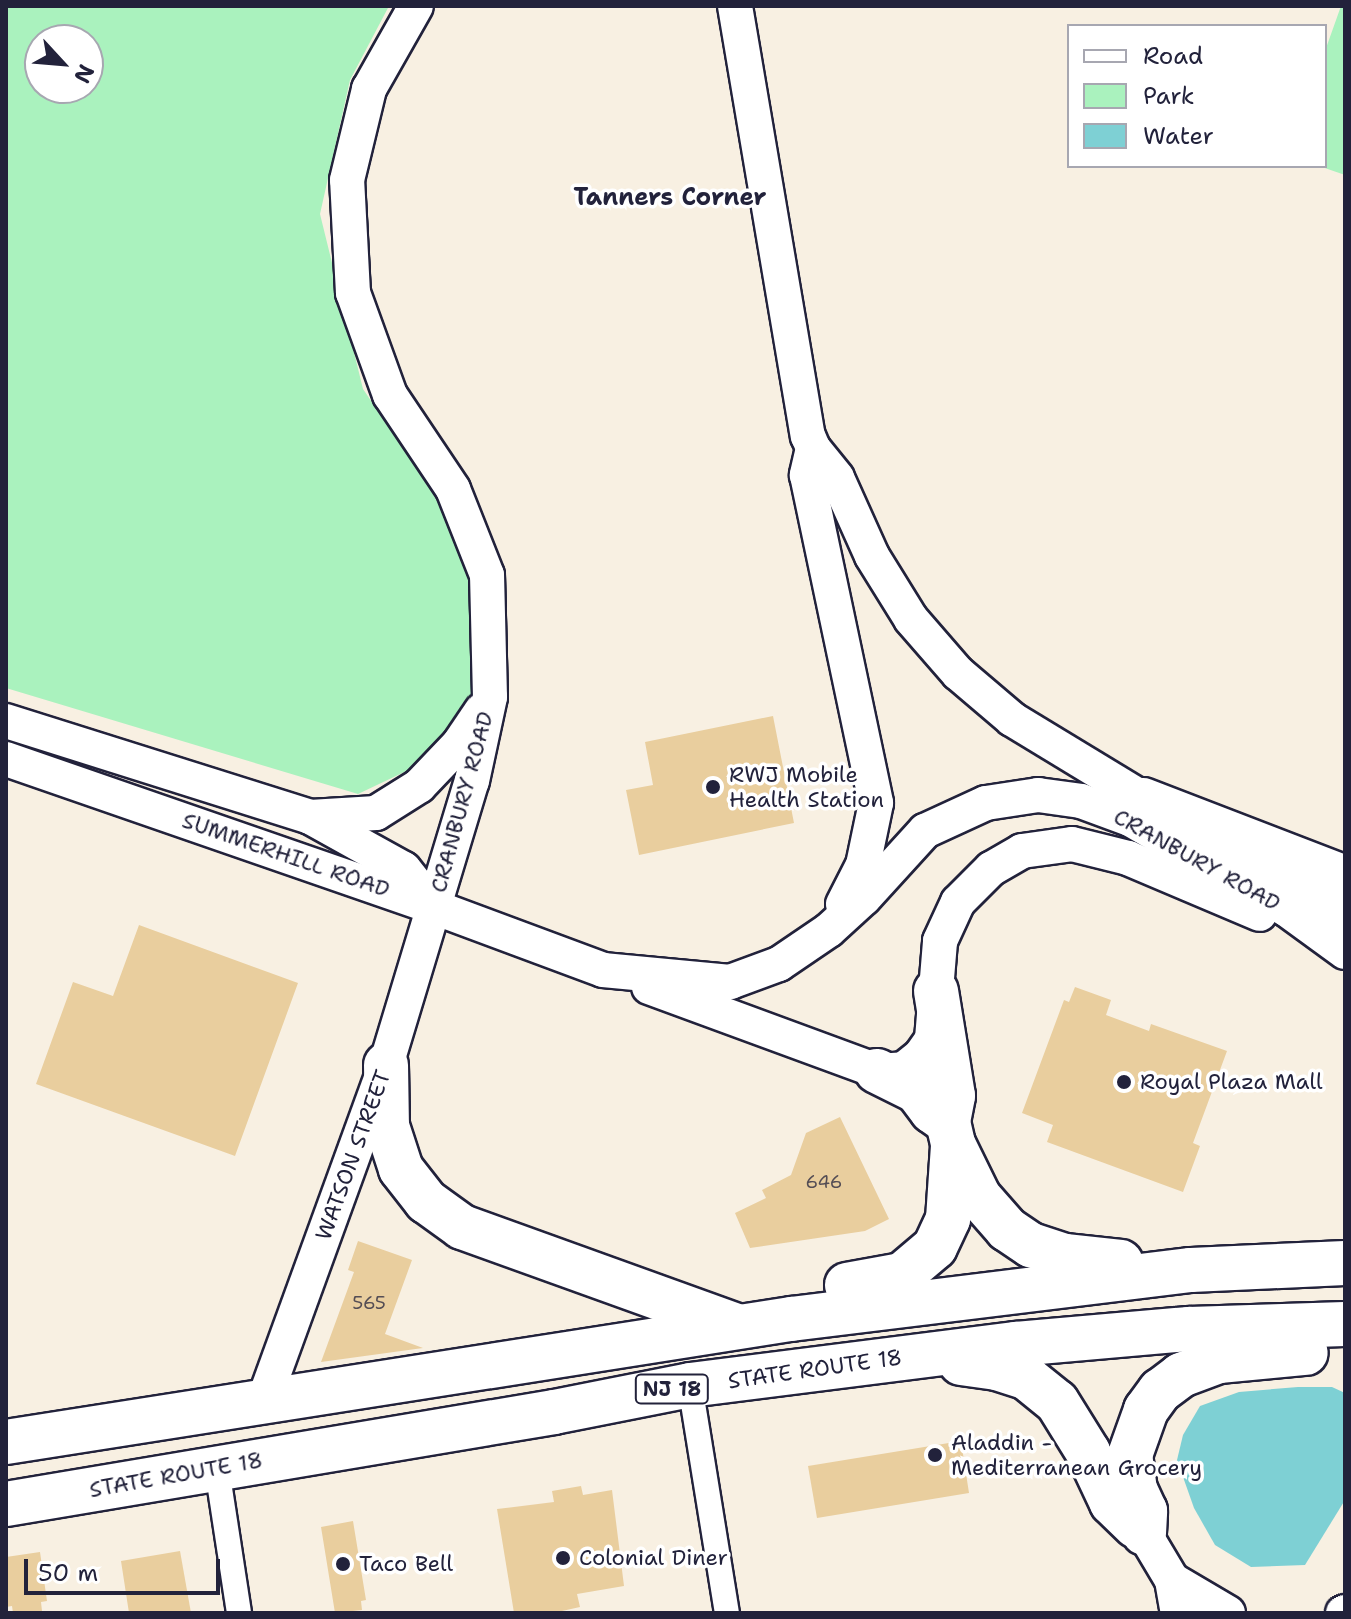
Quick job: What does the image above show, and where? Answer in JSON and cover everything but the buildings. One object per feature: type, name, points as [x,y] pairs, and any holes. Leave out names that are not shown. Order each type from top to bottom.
[{"type":"highway","points":[[1143,800],[1345,878]]},
{"type":"highway","points":[[791,1319],[828,1289],[902,1275],[935,1247],[948,1219],[953,1096],[936,991]]},
{"type":"highway","points":[[386,1065],[387,1126],[401,1169],[426,1201],[462,1227],[740,1327]]},
{"type":"highway","points":[[877,1071],[917,1091],[951,1133],[979,1197],[1007,1229],[1031,1245],[1065,1256],[1191,1270]]},
{"type":"highway","name":"NJ 18","points":[[6,1442],[791,1319],[1191,1270],[1345,1263]]},
{"type":"highway","name":"STATE ROUTE 18","points":[[6,1504],[554,1412],[690,1385],[937,1352],[1189,1329],[1345,1324]]},
{"type":"highway","points":[[1144,1533],[1145,1511],[1133,1481],[1130,1455],[1146,1410],[1160,1391],[1181,1375],[1219,1361],[1310,1353],[1345,1337]]},
{"type":"highway","points":[[937,1352],[968,1366],[997,1368],[1027,1378],[1057,1402],[1088,1452],[1112,1503],[1144,1533]]},
{"type":"main road","name":"CRANBURY ROAD","points":[[416,6],[369,89],[347,180],[353,293],[390,395],[453,489],[487,575],[490,697],[472,781],[434,907],[603,970],[730,982],[779,964],[829,930],[864,898],[925,831],[986,803],[1038,795],[1081,801],[1130,819],[1286,909],[1345,953]]},
{"type":"main road","name":"CRANBURY ROAD","points":[[735,6],[813,448],[837,478],[872,556],[911,619],[958,673],[1012,719],[1143,800],[1330,904],[1345,916]]},
{"type":"main road","points":[[813,448],[807,475],[876,803],[863,865],[829,930]]},
{"type":"main road","points":[[310,817],[376,813],[419,786],[459,744],[490,697]]},
{"type":"main road","name":"SUMMERHILL ROAD","points":[[6,721],[310,817],[404,869],[434,907]]},
{"type":"main road","name":"SUMMERHILL ROAD","points":[[6,759],[434,907]]},
{"type":"main road","points":[[603,970],[877,1071],[904,1069],[921,1055],[932,1039],[940,941],[958,902],[991,869],[1022,851],[1072,844],[1128,858],[1345,953]]},
{"type":"main road","name":"WATSON STREET","points":[[264,1400],[386,1065],[434,907]]},
{"type":"main road","points":[[1144,1533],[1172,1580],[1178,1613]]},
{"type":"main road","points":[[1172,1580],[1228,1613]]},
{"type":"street","points":[[690,1385],[727,1613]]},
{"type":"street","points":[[217,1469],[239,1613]]},
{"type":"green space","points":[[6,6],[389,6],[350,80],[320,214],[363,389],[441,504],[471,585],[476,695],[417,766],[358,794],[6,688]]},
{"type":"green space","points":[[1341,6],[1345,6],[1345,175],[1325,168],[1327,45]]},
{"type":"water","points":[[1332,1387],[1345,1393],[1345,1500],[1305,1565],[1251,1567],[1215,1545],[1194,1508],[1177,1460],[1183,1435],[1200,1406],[1239,1392]]},
{"type":"place","name":"RWJ Mobile Health Station","points":[[713,787]]},
{"type":"place","name":"Royal Plaza Mall","points":[[1124,1082]]},
{"type":"place","name":"Aladdin - Mediterranean Grocery","points":[[935,1455]]},
{"type":"place","name":"Colonial Diner","points":[[563,1558]]},
{"type":"place","name":"Taco Bell","points":[[343,1564]]},
{"type":"district","name":"Tanners Corner","points":[[670,198]]}]
